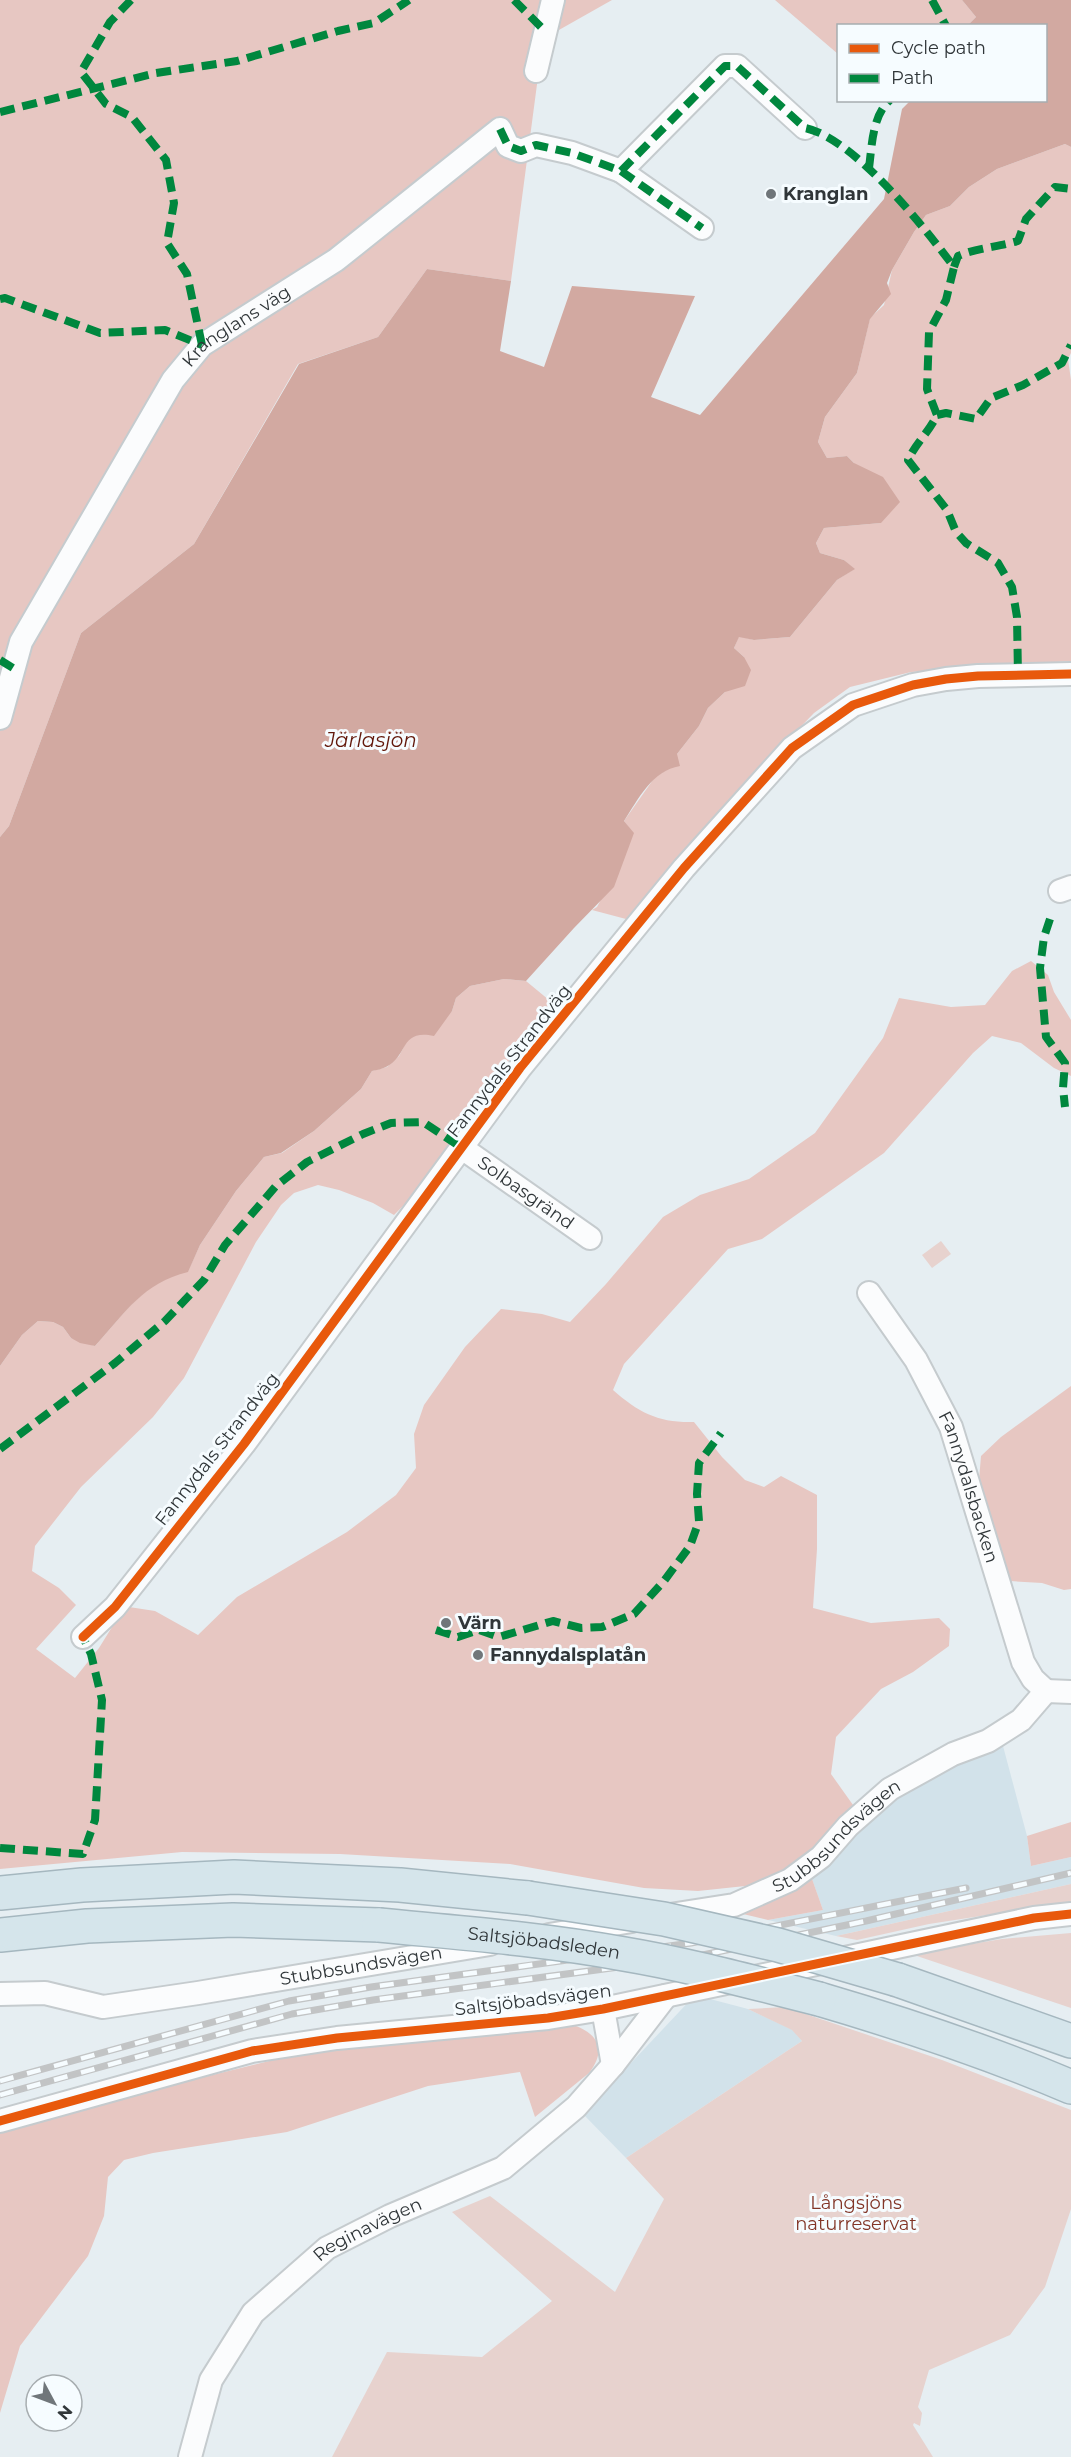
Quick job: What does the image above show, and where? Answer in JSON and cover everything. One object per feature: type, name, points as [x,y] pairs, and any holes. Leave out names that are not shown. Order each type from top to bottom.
[{"type":"highway","points":[[0,1893],[82,1885],[234,1877],[400,1885],[528,1898],[664,1919],[778,1945],[898,1980],[1071,2041]]},
{"type":"highway","name":"Saltsjöbadsleden","points":[[0,1935],[87,1926],[233,1920],[379,1925],[503,1936],[624,1954],[819,1999],[1033,2070],[1071,2087]]},
{"type":"street","points":[[536,71],[553,0]]},
{"type":"street","points":[[621,171],[725,66],[737,66],[805,128]]},
{"type":"street","name":"Kranglans väg","points":[[0,718],[21,642],[173,380],[202,345],[336,260],[500,129],[508,146],[521,151],[536,145],[572,153],[621,171],[702,228]]},
{"type":"street","name":"Fannydals Strandväg","points":[[83,1637],[115,1607],[244,1444],[520,1068],[678,876],[792,748],[853,705],[913,686],[946,679],[978,676],[1071,675]]},
{"type":"street","name":"Solbasgränd","points":[[462,1148],[590,1238]]},
{"type":"street","name":"Fannydalsbacken","points":[[869,1293],[916,1360],[951,1427],[1023,1662],[1046,1690]]},
{"type":"street","points":[[1046,1690],[1071,1692]]},
{"type":"street","name":"Stubbsundsvägen","points":[[0,1994],[45,1993],[103,2007],[734,1905],[790,1880],[821,1857],[849,1826],[890,1789],[953,1754],[988,1741],[1021,1720],[1046,1690]]},
{"type":"street","name":"Saltsjöbadsvägen","points":[[0,2121],[252,2052],[346,2037],[548,2018],[603,2009],[1034,1918],[1071,1914]]},
{"type":"street","name":"Reginavägen","points":[[190,2457],[211,2380],[253,2313],[327,2248],[390,2216],[503,2168],[576,2107],[613,2065],[666,1996]]},
{"type":"street","points":[[603,2009],[613,2065]]},
{"type":"shaded area","points":[[0,0],[612,0],[543,39],[511,281],[427,269],[378,337],[298,364],[194,544],[81,633],[9,826],[0,837]]},
{"type":"shaded area","points":[[775,0],[962,0],[976,17],[969,24],[837,24],[837,53]]},
{"type":"shaded area","points":[[1065,144],[1071,147],[1071,353],[1068,359],[1071,380],[1071,661],[911,672],[850,687],[814,713],[728,802],[626,919],[592,910],[597,907],[624,856],[633,833],[624,821],[655,777],[670,768],[677,754],[699,726],[708,708],[725,692],[744,657],[734,648],[739,636],[754,640],[790,637],[837,580],[854,569],[844,560],[820,553],[816,543],[824,528],[881,523],[854,463],[847,456],[827,458],[818,442],[825,417],[857,373],[870,318],[884,305],[892,270],[914,232],[926,215],[950,206],[969,187],[997,169]]},
{"type":"shaded area","points":[[1031,961],[1048,975],[1054,992],[1071,1020],[1071,1076],[1054,1068],[1021,1043],[992,1036],[973,1053],[884,1153],[762,1239],[728,1249],[624,1364],[613,1390],[650,1415],[670,1421],[694,1422],[722,1457],[745,1480],[764,1487],[781,1476],[817,1495],[817,1549],[813,1608],[871,1623],[939,1618],[950,1629],[949,1646],[913,1672],[881,1689],[836,1737],[831,1774],[858,1812],[830,1840],[764,1884],[698,1891],[644,1888],[510,1864],[340,1854],[182,1852],[0,1869],[0,1366],[22,1335],[38,1321],[53,1322],[63,1327],[71,1338],[95,1346],[126,1310],[147,1291],[172,1276],[188,1271],[200,1245],[236,1191],[264,1157],[282,1153],[314,1131],[361,1089],[372,1071],[387,1067],[399,1056],[408,1039],[452,1011],[456,998],[470,986],[504,979],[526,981],[555,1005],[492,1081],[415,1194],[394,1215],[373,1203],[318,1185],[294,1193],[281,1205],[256,1242],[184,1378],[153,1417],[81,1487],[35,1546],[32,1571],[59,1588],[76,1605],[36,1649],[75,1678],[99,1648],[117,1619],[129,1607],[155,1611],[198,1635],[237,1597],[347,1532],[396,1495],[416,1468],[414,1434],[424,1405],[465,1347],[501,1309],[542,1314],[570,1322],[663,1217],[700,1195],[749,1179],[815,1133],[883,1038],[899,998],[951,1007],[985,1005],[1012,971]]},
{"type":"shaded area","points":[[1071,1386],[1071,1589],[1064,1590],[1042,1583],[1010,1581],[979,1480],[981,1456],[1001,1437]]},
{"type":"shaded area","points":[[1003,1746],[1027,1836],[1031,1866],[1071,1857],[1071,1884],[836,1936],[768,1920],[823,1910],[811,1876],[897,1799],[951,1768]]},
{"type":"shaded area","points":[[1071,1822],[1071,1857],[1031,1866],[1027,1836]]},
{"type":"shaded area","points":[[811,1876],[823,1910],[768,1920],[739,1913]]},
{"type":"shaded area","points":[[695,1995],[748,2009],[793,2030],[802,2041],[626,2158],[583,2114]]},
{"type":"shaded area","points":[[576,2026],[591,2035],[598,2045],[599,2052],[594,2065],[589,2073],[535,2117],[520,2072],[428,2086],[287,2132],[153,2153],[124,2160],[108,2177],[104,2216],[88,2256],[20,2346],[0,2413],[0,2132],[302,2053]]},
{"type":"green space","points":[[941,1241],[951,1254],[932,1268],[922,1255]]},
{"type":"green space","points":[[1071,1884],[1071,1902],[929,1924],[857,1940],[836,1936]]},
{"type":"green space","points":[[1071,1933],[1071,2008],[911,1954],[1002,1939]]},
{"type":"green space","name":"Långsjöns naturreservat","points":[[785,2007],[942,2060],[1071,2110],[1071,2209],[1045,2287],[1010,2335],[929,2370],[918,2407],[922,2413],[920,2426],[914,2423],[913,2425],[933,2457],[332,2457],[387,2352],[482,2357],[552,2301],[452,2212],[490,2196],[615,2292],[664,2199],[626,2158],[802,2041],[792,2030],[748,2009]]},
{"type":"water","name":"Järlasjön","points":[[962,0],[1071,0],[1071,147],[1065,144],[997,169],[969,187],[950,206],[926,215],[892,270],[887,283],[891,294],[870,319],[857,373],[825,417],[818,442],[827,458],[847,456],[854,463],[883,477],[900,502],[881,523],[824,528],[816,543],[820,553],[844,560],[855,569],[837,580],[790,637],[754,640],[739,637],[734,648],[744,657],[751,670],[745,686],[725,692],[708,708],[699,726],[677,754],[680,766],[662,773],[641,795],[624,821],[634,833],[614,887],[526,981],[504,979],[470,986],[456,998],[452,1011],[434,1036],[415,1036],[409,1040],[393,1062],[384,1068],[372,1071],[361,1089],[314,1131],[281,1153],[264,1157],[236,1191],[200,1245],[188,1272],[159,1283],[147,1291],[136,1300],[95,1346],[80,1343],[71,1338],[63,1327],[53,1322],[38,1321],[22,1335],[0,1366],[0,837],[9,826],[81,633],[194,544],[299,364],[378,337],[427,269],[511,281],[500,351],[544,367],[572,286],[695,296],[651,397],[700,415],[884,199],[902,109],[909,102],[1047,102],[1047,24],[969,24],[976,17]]},
{"type":"railway","points":[[0,2095],[292,2014],[373,2000],[693,1957],[866,1921],[1071,1873]]},
{"type":"railway","points":[[0,2081],[289,2001],[371,1987],[691,1943],[966,1888]]},
{"type":"marked path","points":[[131,0],[110,22],[81,72],[106,104],[132,117],[166,160],[174,203],[167,243],[187,274],[202,345]]},
{"type":"marked path","points":[[0,112],[156,73],[237,61],[338,31],[374,23],[409,0]]},
{"type":"marked path","points":[[514,0],[546,32]]},
{"type":"marked path","points":[[932,0],[945,24]]},
{"type":"marked path","points":[[500,129],[508,146],[521,151],[536,145],[572,153],[621,171],[725,66],[737,66],[805,128],[824,135],[845,148],[887,186],[954,267],[946,300],[929,332],[927,389],[937,415],[908,460],[947,510],[956,532],[966,543],[998,563],[1012,587],[1017,617],[1018,676]]},
{"type":"marked path","points":[[869,168],[876,123],[888,102]]},
{"type":"marked path","points":[[621,171],[702,228]]},
{"type":"marked path","points":[[954,267],[958,256],[1018,241],[1026,219],[1055,187],[1071,189]]},
{"type":"marked path","points":[[0,299],[5,298],[100,333],[165,330],[202,345]]},
{"type":"marked path","points":[[937,415],[946,413],[976,419],[991,398],[1023,385],[1062,363],[1071,345]]},
{"type":"marked path","points":[[0,660],[13,668]]},
{"type":"marked path","points":[[1050,919],[1044,937],[1040,968],[1046,1037],[1065,1063],[1063,1088],[1065,1107]]},
{"type":"marked path","points":[[0,1449],[115,1363],[165,1321],[204,1280],[225,1245],[276,1186],[307,1162],[363,1134],[391,1123],[423,1122],[462,1148]]},
{"type":"marked path","points":[[436,1630],[458,1637],[479,1630],[499,1637],[553,1621],[581,1628],[602,1627],[634,1614],[664,1581],[690,1546],[699,1521],[697,1494],[699,1463],[721,1433]]},
{"type":"marked path","points":[[0,1848],[83,1854],[95,1820],[102,1700],[91,1654],[83,1637]]},
{"type":"cycle path","points":[[83,1637],[115,1607],[244,1444],[520,1068],[684,868],[792,748],[853,705],[913,685],[978,676],[1071,674]]},
{"type":"cycle path","points":[[0,2121],[252,2051],[337,2038],[548,2018],[603,2009],[1034,1918],[1071,1914]]},
{"type":"place","name":"Kranglan","points":[[771,194]]},
{"type":"place","name":"Värn","points":[[446,1623]]},
{"type":"place","name":"Fannydalsplatån","points":[[478,1655]]}]
